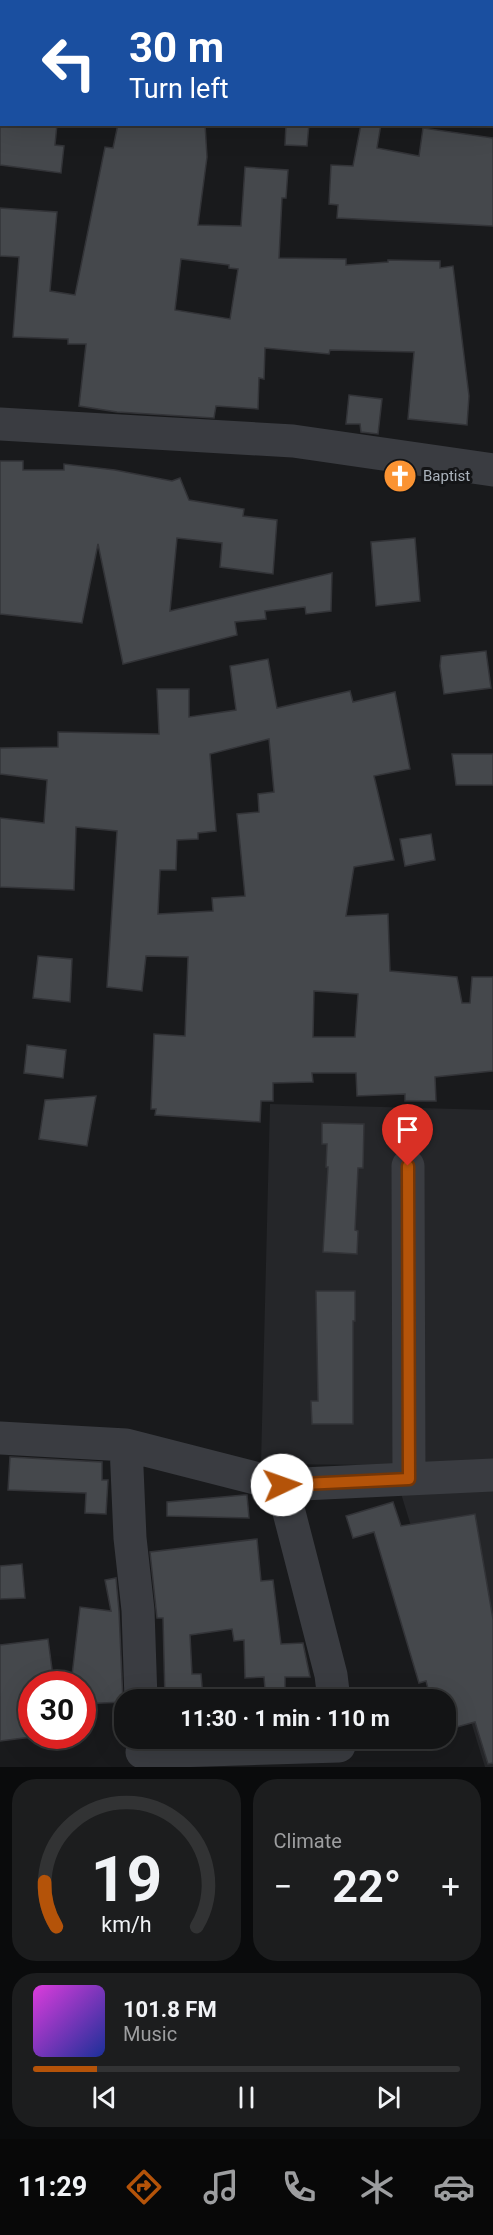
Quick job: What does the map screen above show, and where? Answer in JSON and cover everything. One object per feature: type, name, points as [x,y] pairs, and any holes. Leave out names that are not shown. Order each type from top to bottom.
[{"type":"street","points":[[0,424],[293,441],[493,470]]},
{"type":"street","points":[[408,1166],[409,1479]]},
{"type":"street","points":[[0,1438],[126,1445],[282,1485],[493,1475]]},
{"type":"street","points":[[126,1445],[130,1538],[138,1610],[141,1689]]},
{"type":"street","points":[[282,1485],[333,1689]]},
{"type":"street","points":[[143,1752],[339,1750]]},
{"type":"shaded area","points":[[270,1104],[493,1110],[493,1466],[261,1464]]},
{"type":"shaded area","points":[[493,1486],[493,1767],[485,1767],[399,1487]]},
{"type":"building","points":[[0,126],[57,126],[55,145],[64,146],[61,173],[0,165]]},
{"type":"building","points":[[118,126],[205,126],[207,157],[198,225],[241,226],[245,167],[288,170],[286,198],[282,198],[279,258],[346,259],[346,265],[388,262],[388,260],[440,261],[440,268],[453,266],[469,396],[467,425],[408,419],[414,352],[330,350],[329,354],[265,348],[264,379],[259,378],[258,409],[216,406],[214,418],[117,412],[79,406],[86,344],[68,344],[68,339],[13,337],[19,257],[0,256],[0,208],[57,212],[50,291],[75,295],[105,147],[113,148]],"holes":[[[181,259],[229,265],[229,268],[238,269],[230,319],[175,310]]]},
{"type":"building","points":[[286,126],[309,126],[307,146],[285,145]]},
{"type":"building","points":[[361,126],[381,126],[377,148],[419,156],[423,128],[493,138],[493,226],[337,218],[338,205],[329,204],[331,165],[353,166]]},
{"type":"building","points":[[349,395],[382,399],[378,434],[361,432],[360,424],[346,424]]},
{"type":"building","points":[[0,461],[23,461],[23,470],[64,470],[64,464],[115,470],[172,481],[180,478],[189,500],[244,509],[243,516],[277,520],[273,574],[220,567],[222,543],[177,538],[170,611],[332,573],[331,611],[306,614],[305,607],[265,611],[266,619],[235,622],[237,635],[123,664],[98,544],[82,623],[0,614]]},
{"type":"building","points":[[415,538],[420,601],[376,606],[371,542]]},
{"type":"building","points":[[486,651],[491,688],[444,694],[441,656]]},
{"type":"building","points":[[268,659],[277,708],[350,691],[353,702],[395,692],[410,769],[374,776],[394,860],[354,867],[346,916],[388,914],[390,971],[457,977],[462,1003],[470,1003],[472,977],[493,977],[493,1071],[435,1077],[436,1101],[405,1101],[405,1094],[357,1096],[356,1073],[312,1073],[313,1082],[273,1083],[273,1101],[261,1101],[260,1122],[155,1115],[156,1109],[151,1109],[154,1034],[185,1036],[188,957],[146,956],[142,991],[107,987],[117,831],[76,827],[74,890],[0,887],[0,818],[44,823],[47,780],[0,774],[0,748],[58,747],[58,732],[159,734],[157,689],[189,689],[189,717],[236,710],[230,666]],"holes":[[[269,739],[274,792],[258,794],[259,812],[237,814],[245,896],[212,898],[213,911],[158,914],[160,870],[176,870],[177,840],[198,839],[198,833],[216,831],[210,754]],[[314,991],[358,994],[355,1037],[313,1037]]]},
{"type":"building","points":[[452,754],[493,754],[493,785],[456,785]]},
{"type":"building","points":[[431,834],[435,860],[405,866],[400,839]]},
{"type":"building","points":[[38,956],[72,959],[70,1002],[33,998]]},
{"type":"building","points":[[27,1045],[66,1050],[63,1078],[24,1073]]},
{"type":"building","points":[[96,1096],[87,1146],[39,1139],[45,1100]]},
{"type":"building","points":[[322,1123],[364,1124],[363,1168],[358,1168],[355,1230],[358,1231],[357,1254],[323,1252],[328,1167],[326,1167],[327,1144],[322,1144]]},
{"type":"building","points":[[316,1291],[355,1291],[353,1424],[312,1424],[311,1401],[318,1401]]},
{"type":"building","points":[[10,1457],[102,1462],[102,1480],[108,1480],[106,1514],[85,1513],[86,1493],[8,1490]]},
{"type":"building","points":[[247,1495],[249,1518],[167,1516],[167,1502]]},
{"type":"building","points":[[393,1502],[401,1526],[475,1514],[493,1619],[493,1763],[488,1764],[475,1722],[456,1727],[456,1689],[428,1689],[426,1681],[419,1683],[374,1532],[353,1538],[346,1516]]},
{"type":"building","points":[[257,1539],[261,1581],[273,1580],[281,1644],[303,1643],[310,1677],[285,1677],[285,1688],[265,1689],[264,1677],[245,1678],[244,1640],[234,1641],[232,1629],[190,1635],[192,1674],[201,1674],[202,1689],[165,1689],[163,1618],[157,1618],[150,1552]]},
{"type":"building","points":[[22,1564],[25,1598],[0,1599],[0,1566]]},
{"type":"building","points":[[116,1578],[122,1689],[114,1689],[114,1702],[96,1703],[96,1671],[73,1671],[80,1607],[111,1611],[105,1580]]},
{"type":"building","points":[[48,1639],[52,1671],[18,1671],[18,1739],[0,1741],[0,1645]]},
{"type":"place","name":"Baptist","points":[[400,476]]},
{"type":"route","points":[[282,1485],[409,1479],[408,1166]]}]
